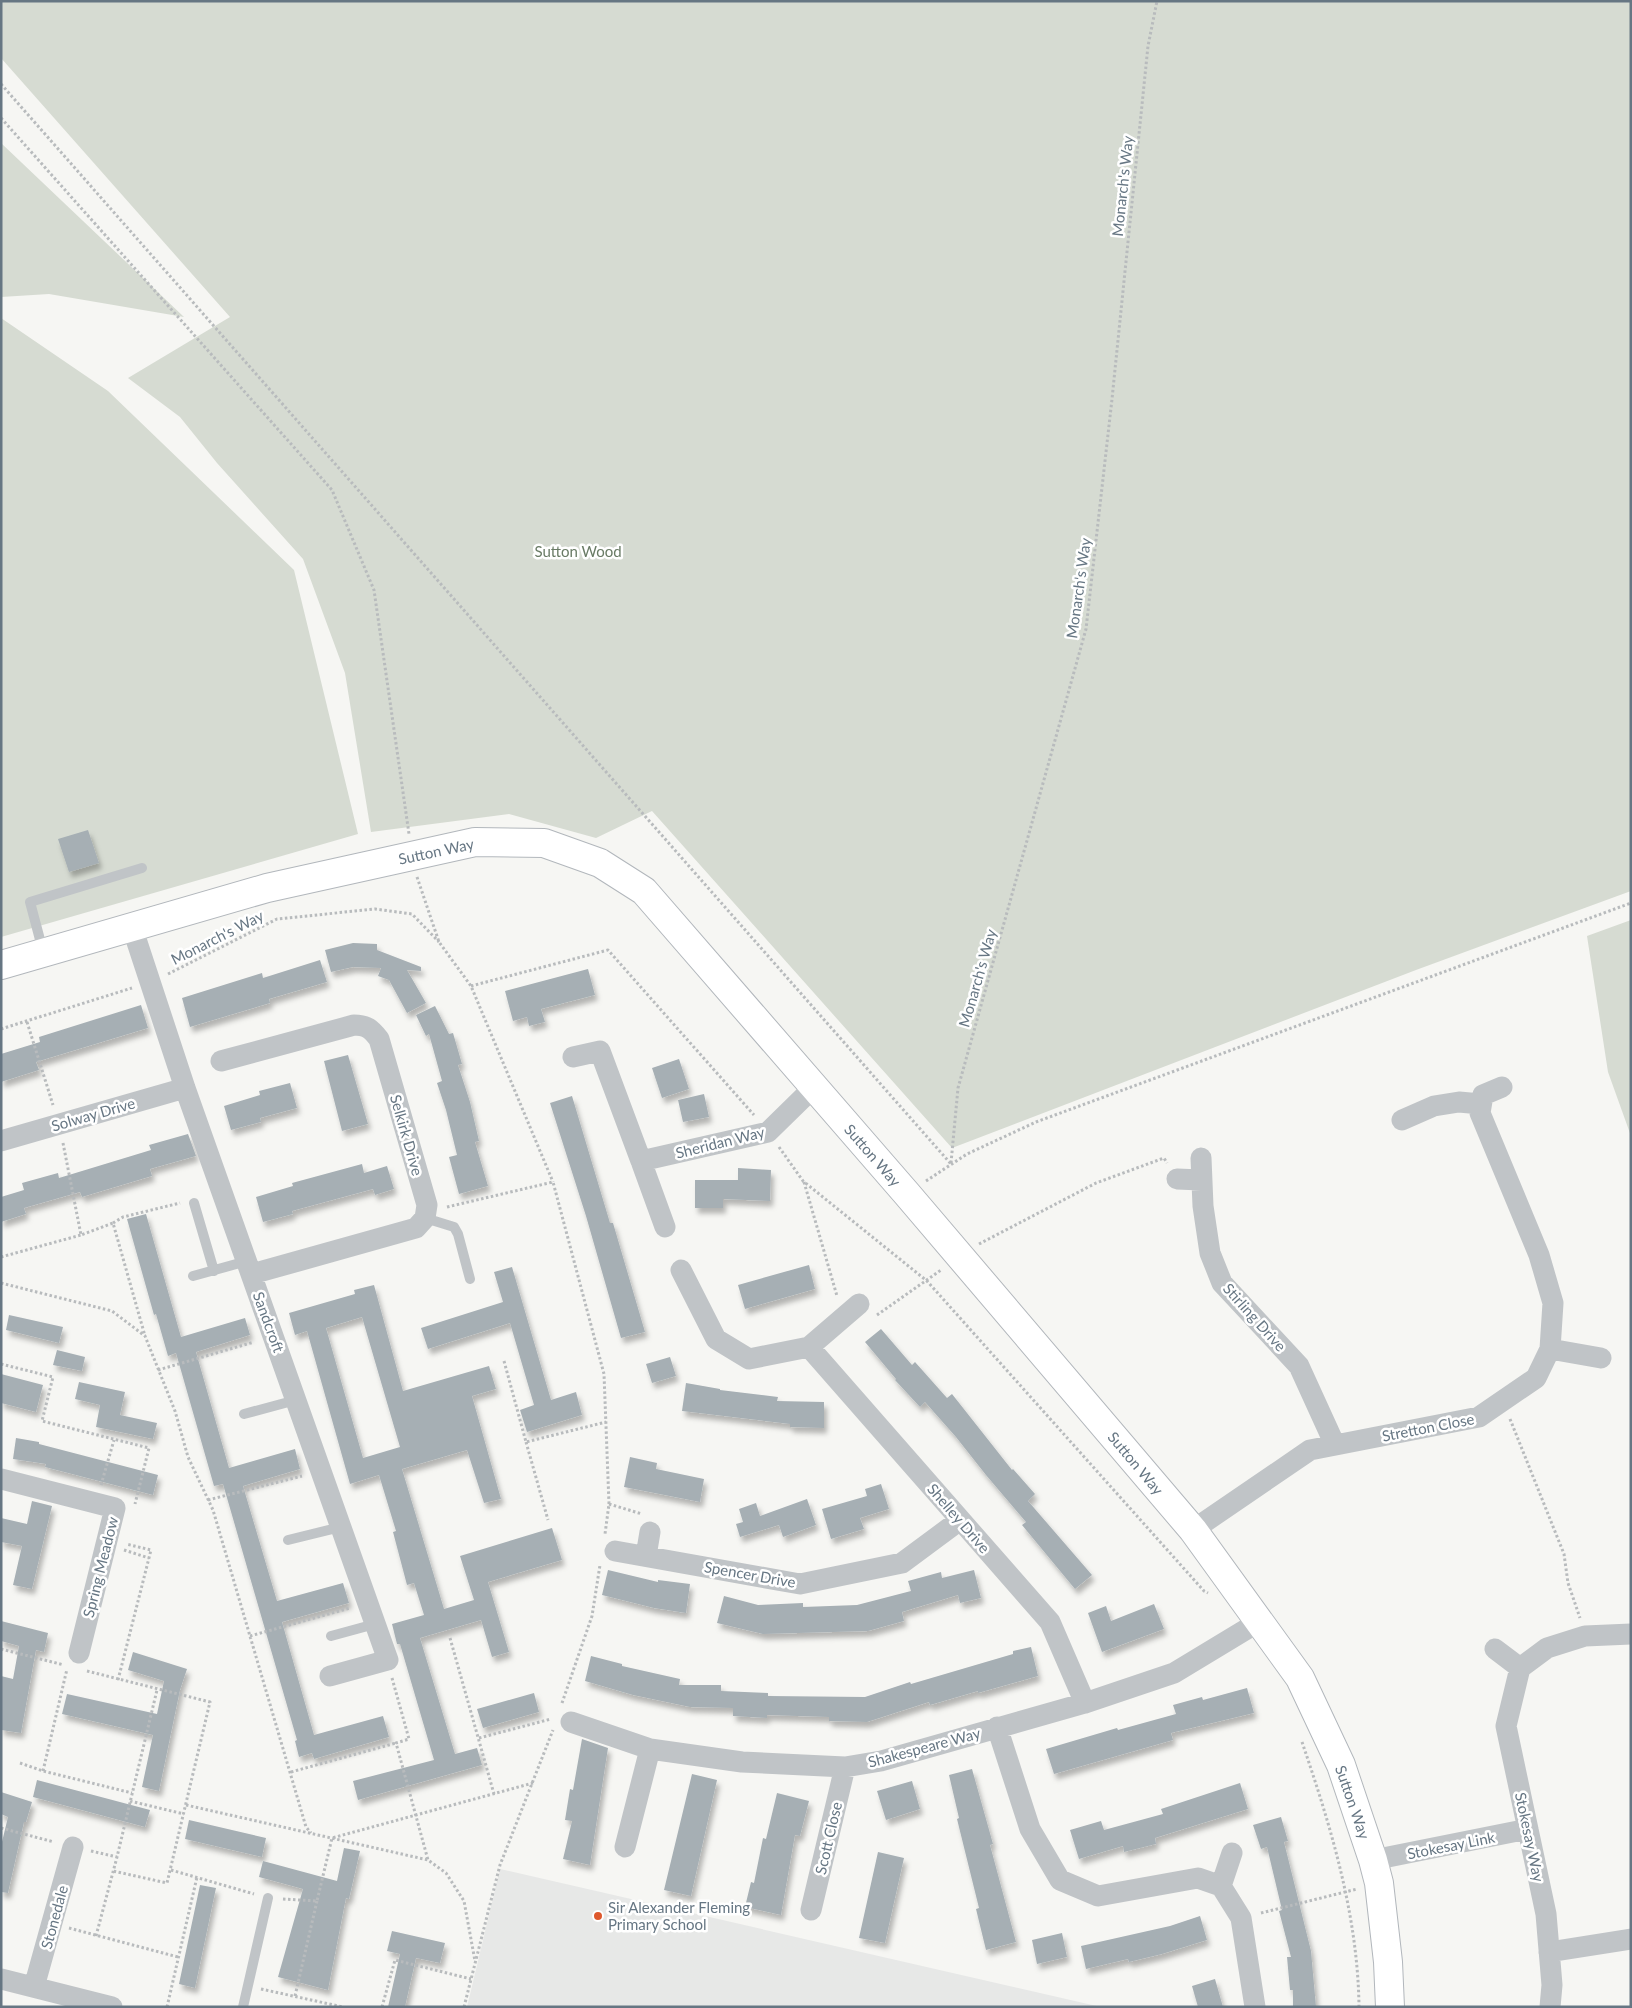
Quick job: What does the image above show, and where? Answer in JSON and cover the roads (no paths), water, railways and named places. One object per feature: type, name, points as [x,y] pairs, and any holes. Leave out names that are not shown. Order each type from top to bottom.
[{"type":"street","name":"Sutton Way","points":[[1,964],[267,888],[475,842],[544,843],[600,863],[644,892],[907,1194],[1193,1530],[1300,1678],[1341,1766],[1376,1871],[1388,1962],[1390,2007]]},
{"type":"street","name":"Sandcroft","points":[[132,927],[185,1088],[388,1660],[330,1676]]},
{"type":"street","name":"Selkirk Drive","points":[[220,1061],[354,1025],[364,1025],[372,1030],[379,1039],[427,1205],[426,1215]]},
{"type":"street","points":[[574,1057],[600,1051],[665,1227]]},
{"type":"street","points":[[1402,1120],[1434,1106],[1459,1102],[1482,1104],[1483,1096],[1502,1087]]},
{"type":"street","name":"Solway Drive","points":[[1,1141],[185,1088]]},
{"type":"street","name":"Sheridan Way","points":[[640,1161],[768,1132],[814,1088]]},
{"type":"street","name":"Stretton Close","points":[[1193,1530],[1310,1450],[1479,1417],[1536,1378],[1550,1349],[1553,1303],[1539,1255],[1480,1113],[1482,1104]]},
{"type":"street","name":"Stirling Drive","points":[[1202,1158],[1203,1206],[1210,1254],[1222,1283],[1299,1366],[1335,1445]]},
{"type":"street","points":[[1177,1179],[1201,1180]]},
{"type":"street","points":[[250,1268],[416,1228],[426,1215]]},
{"type":"street","points":[[681,1270],[716,1339],[749,1359],[809,1347],[859,1304]]},
{"type":"street","name":"Shelley Drive","points":[[809,1347],[1050,1622],[1084,1703]]},
{"type":"street","points":[[1550,1349],[1601,1358]]},
{"type":"street","name":"Spring Meadow","points":[[1,1479],[115,1508],[82,1662]]},
{"type":"street","name":"Spencer Drive","points":[[606,1551],[646,1556],[800,1584],[902,1563],[960,1520]]},
{"type":"street","points":[[646,1556],[650,1532]]},
{"type":"street","name":"Shakespeare Way","points":[[564,1720],[650,1749],[742,1762],[845,1767],[881,1760],[1084,1703],[1174,1673],[1260,1621]]},
{"type":"street","points":[[1495,1649],[1520,1668],[1547,1648],[1585,1636],[1631,1634]]},
{"type":"street","name":"Stokesay Way","points":[[1520,1668],[1506,1726],[1546,1914],[1552,1985],[1550,2007]]},
{"type":"street","points":[[997,1727],[1030,1829],[1060,1880],[1098,1896],[1198,1878],[1221,1886],[1241,1918],[1254,2007]]},
{"type":"street","points":[[624,1847],[650,1749]]},
{"type":"street","name":"Scott Close","points":[[811,1910],[845,1767]]},
{"type":"street","name":"Stokesay Link","points":[[1376,1871],[1528,1829]]},
{"type":"street","name":"Stonedale","points":[[34,1987],[73,1847]]},
{"type":"street","points":[[1221,1886],[1232,1853]]},
{"type":"street","points":[[1549,1952],[1631,1939]]},
{"type":"street","points":[[1,1979],[99,2005]]},
{"type":"lane","points":[[43,952],[30,902],[142,868]]},
{"type":"lane","points":[[190,1202],[214,1270]]},
{"type":"lane","points":[[426,1215],[454,1227],[458,1234],[470,1279]]},
{"type":"lane","points":[[193,1276],[214,1270],[250,1268]]},
{"type":"lane","points":[[244,1414],[296,1400]]},
{"type":"lane","points":[[288,1540],[341,1527]]},
{"type":"lane","points":[[331,1636],[375,1624]]},
{"type":"lane","points":[[243,2007],[268,1898]]},
{"type":"place","name":"Sir Alexander Fleming Primary School","points":[[598,1916]]},
{"type":"park label","name":"Sutton Wood","points":[[578,551]]}]
